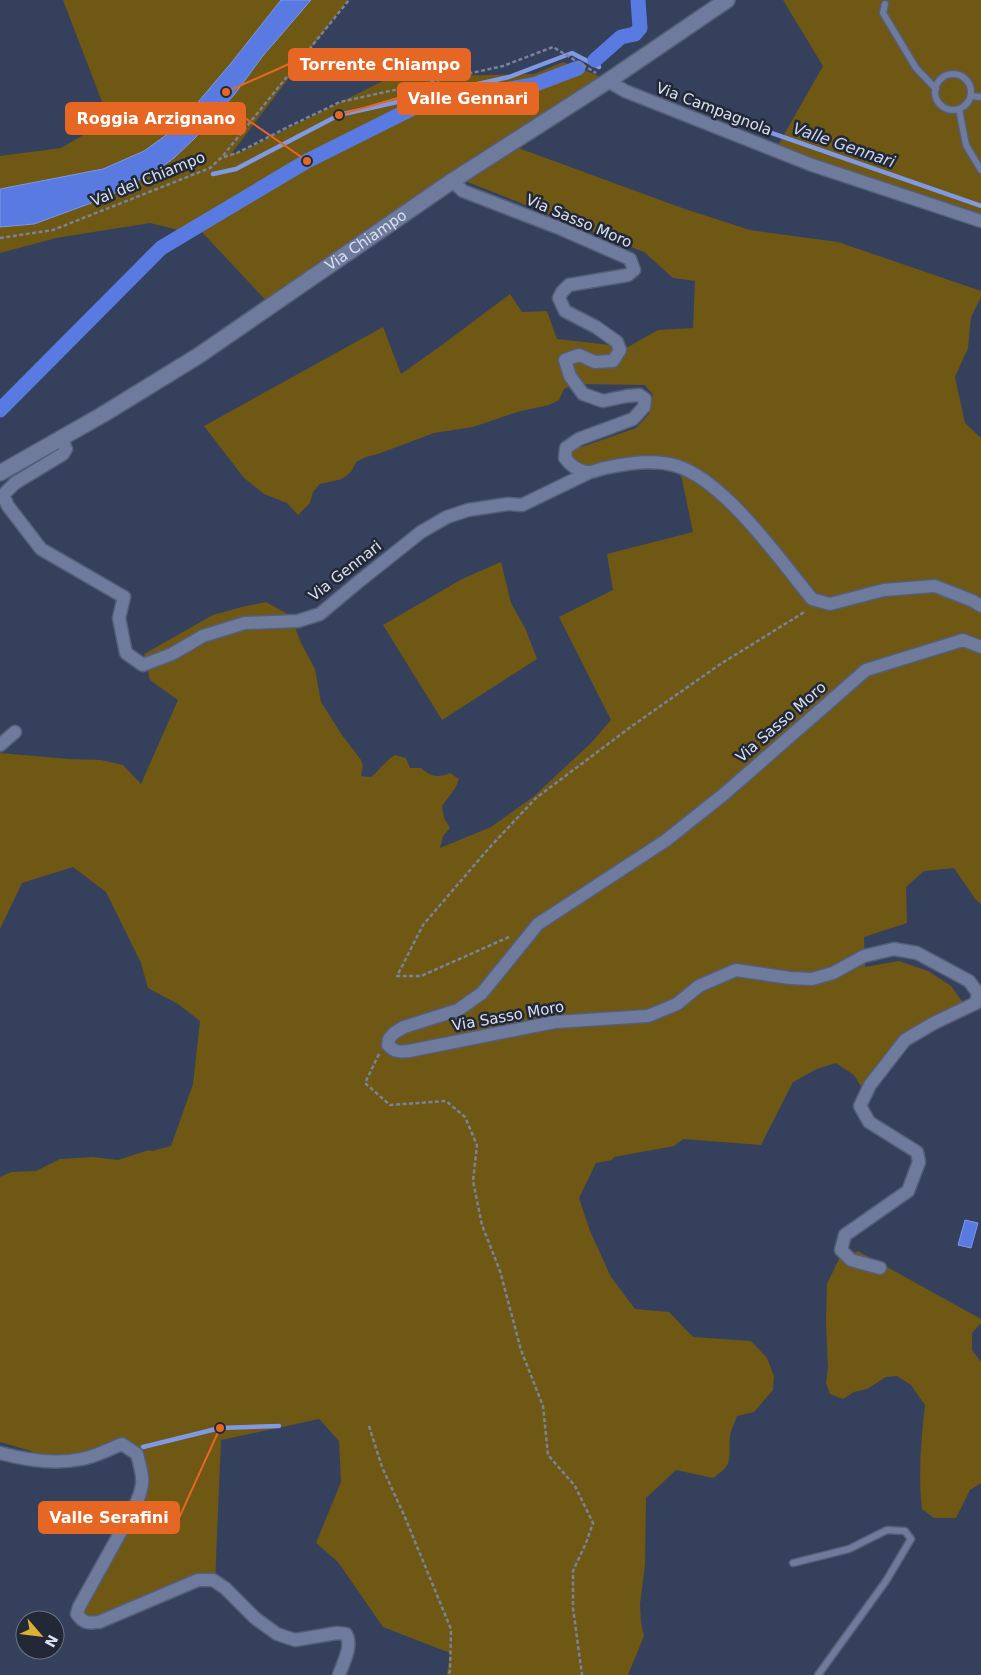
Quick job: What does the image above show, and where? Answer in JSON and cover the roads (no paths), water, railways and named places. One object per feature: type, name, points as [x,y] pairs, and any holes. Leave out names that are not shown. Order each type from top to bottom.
[{"type":"main road","name":"Via Chiampo","points":[[0,473],[198,356],[452,181],[608,81],[727,0]]},
{"type":"street","name":"Via Campagnola","points":[[608,81],[625,92],[812,165],[981,221]]},
{"type":"street","name":"Via Sasso Moro","points":[[452,181],[464,191],[559,228],[630,259],[634,270],[628,275],[569,285],[559,298],[565,311],[596,327],[617,342],[620,350],[613,361],[595,362],[580,354],[565,360],[570,376],[584,394],[603,401],[638,395],[645,399],[644,407],[634,418],[579,439],[566,448],[564,458],[570,465],[588,473]]},
{"type":"street","name":"Via Gennari","points":[[61,438],[66,449],[63,454],[15,483],[4,495],[8,506],[41,549],[124,597],[119,618],[126,653],[143,665],[172,654],[203,636],[244,623],[298,621],[320,614],[421,532],[447,517],[468,510],[508,504],[522,505],[588,473]]},
{"type":"street","points":[[588,473],[605,468],[640,463],[676,466],[697,475],[736,507],[812,599],[830,604],[884,590],[935,586],[981,606]]},
{"type":"street","name":"Via Sasso Moro","points":[[880,1268],[851,1260],[841,1250],[845,1235],[908,1191],[920,1162],[917,1152],[869,1122],[860,1106],[870,1086],[905,1040],[934,1023],[976,1003],[978,993],[969,981],[917,953],[894,949],[864,956],[833,973],[812,979],[790,978],[736,970],[699,986],[677,1004],[648,1016],[554,1022],[409,1051],[398,1052],[392,1050],[388,1045],[389,1039],[394,1033],[404,1027],[458,1010],[482,994],[538,924],[665,840],[723,795],[866,670],[963,640],[981,647]]},
{"type":"street","points":[[0,745],[15,732]]},
{"type":"street","points":[[0,1453],[21,1458],[55,1462],[82,1459],[122,1444],[138,1454],[143,1476],[141,1492],[79,1607],[77,1614],[82,1620],[88,1623],[99,1622],[198,1580],[213,1580],[255,1618],[277,1634],[295,1640],[337,1633],[346,1634],[349,1639],[349,1646],[339,1675]]},
{"type":"lane","points":[[885,4],[883,13],[902,45],[916,68],[936,89]]},
{"type":"lane","points":[[954,74],[960,76],[969,84],[971,96],[964,106],[952,110],[941,106],[935,95],[942,78],[954,74]]},
{"type":"lane","points":[[971,96],[981,97]]},
{"type":"lane","points":[[958,109],[966,145],[981,170]]},
{"type":"lane","points":[[793,1563],[849,1549],[887,1530],[904,1531],[910,1539],[886,1582],[818,1675]]},
{"type":"water","points":[[281,0],[311,0],[262,57],[234,95],[174,158],[155,172],[105,198],[34,224],[0,227],[0,189],[103,169],[144,151],[176,128]]},
{"type":"water","points":[[965,1220],[978,1223],[971,1248],[958,1245]]},
{"type":"waterway","points":[[595,60],[621,37],[635,34],[640,28],[638,0]]},
{"type":"waterway","name":"Valle Gennari","points":[[213,174],[236,169],[339,115],[509,77],[572,53],[599,67]]},
{"type":"waterway","points":[[0,410],[161,248],[307,161],[415,107],[536,84],[578,68]]},
{"type":"waterway","name":"Valle Gennari","points":[[700,108],[981,206]]},
{"type":"waterway","points":[[143,1447],[220,1428],[279,1426]]},
{"type":"place","name":"Torrente Chiampo","points":[[226,92]]},
{"type":"place","name":"Valle Gennari","points":[[339,115]]},
{"type":"place","name":"Roggia Arzignano","points":[[307,161]]},
{"type":"place","name":"Valle Serafini","points":[[220,1428]]}]
